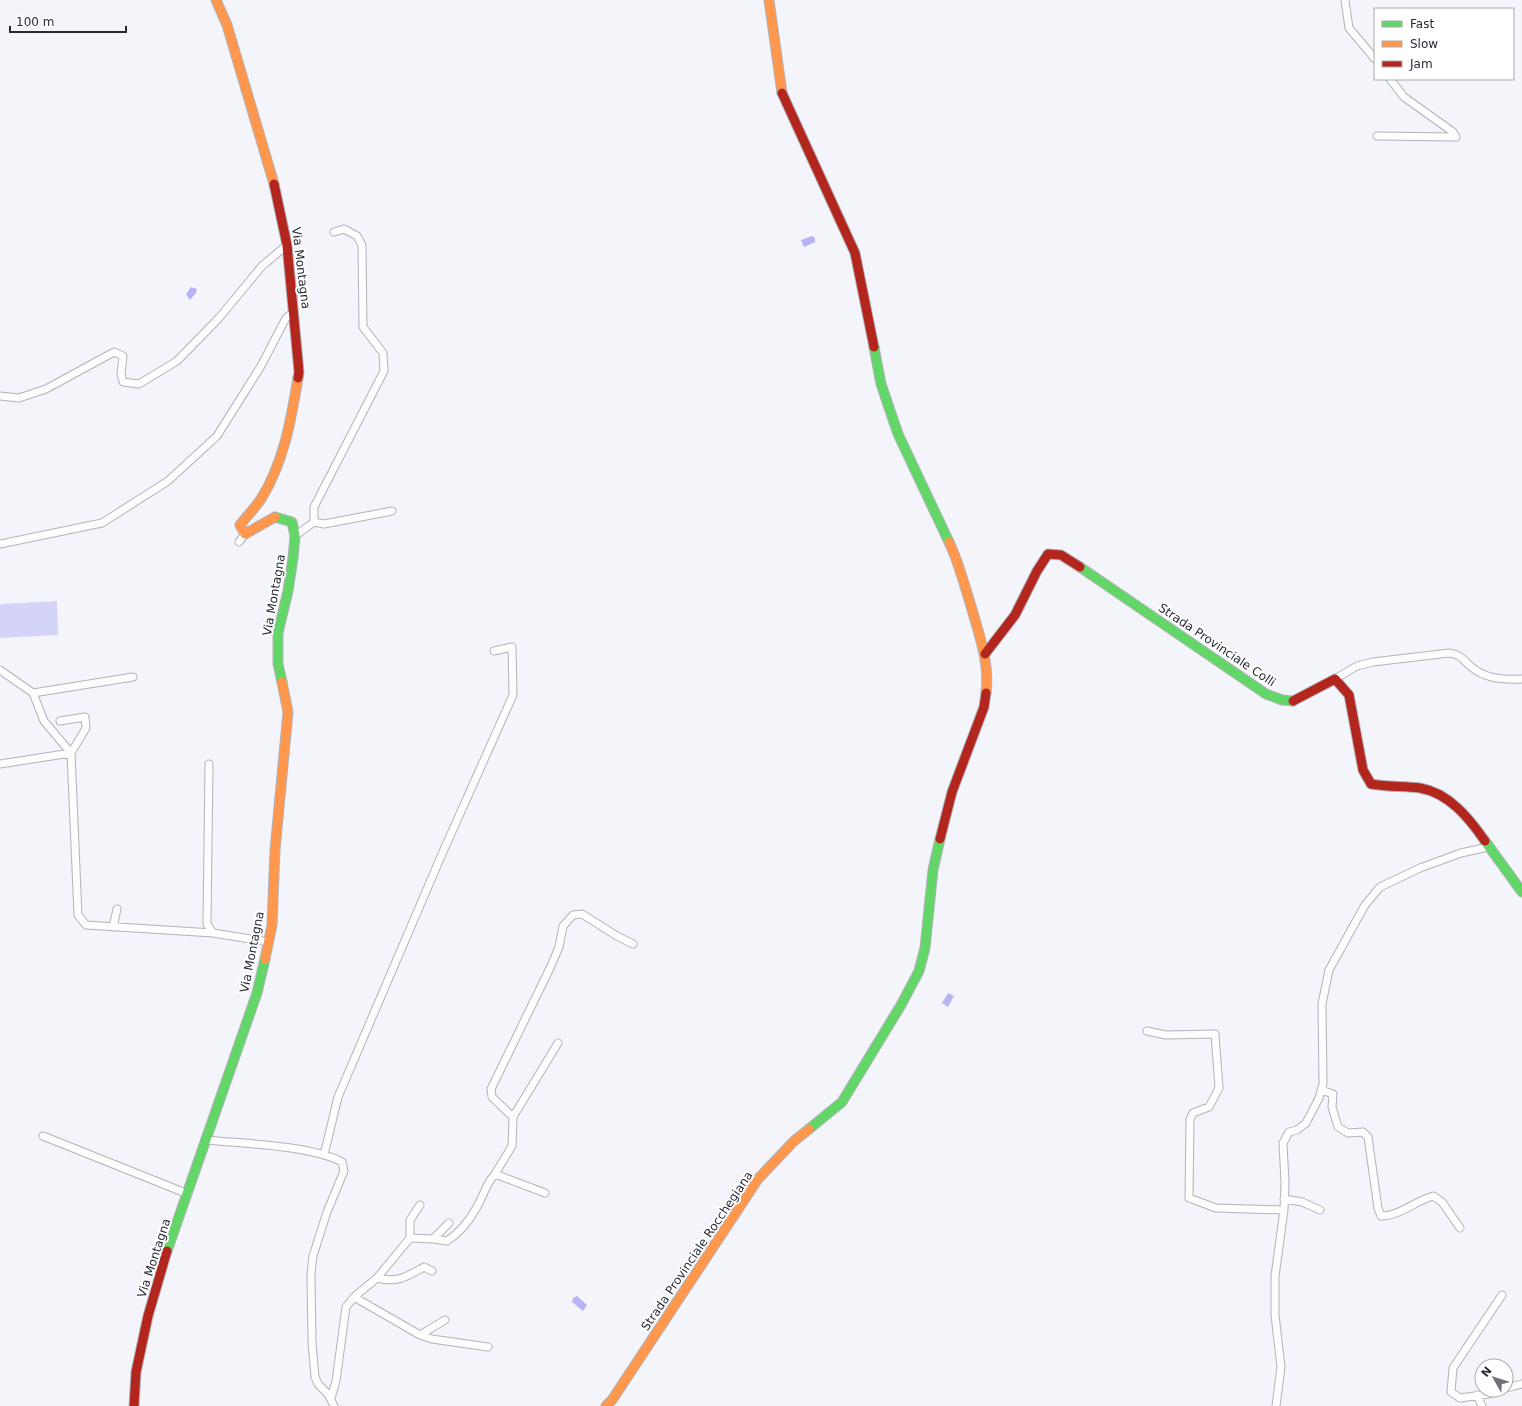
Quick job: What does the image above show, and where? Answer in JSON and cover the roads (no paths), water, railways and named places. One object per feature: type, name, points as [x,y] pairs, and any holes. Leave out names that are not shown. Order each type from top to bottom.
[{"type":"street","name":"Via Montagna","points":[[216,0],[227,25],[273,180],[287,245],[299,372],[290,429],[273,475],[262,499],[240,525],[245,534]]},
{"type":"street","name":"Strada Provinciale Rocchegiana","points":[[606,1406],[616,1394],[758,1179],[794,1141],[842,1102],[901,1005],[919,971],[925,948],[933,870],[952,792],[984,707],[988,679],[985,654],[957,559],[898,434],[882,384],[855,253],[782,95],[769,0]]},
{"type":"street","points":[[1345,0],[1350,28],[1374,58]]},
{"type":"street","points":[[1377,136],[1456,138],[1453,132],[1404,97],[1391,80]]},
{"type":"street","points":[[314,522],[314,507],[384,371],[383,353],[363,328],[362,244],[357,236],[344,229],[334,232]]},
{"type":"street","points":[[0,396],[19,398],[46,389],[114,352],[123,356],[121,374],[123,382],[139,384],[177,361],[219,318],[262,266],[287,245]]},
{"type":"street","points":[[0,544],[102,523],[168,481],[217,436],[261,366],[286,318],[294,312]]},
{"type":"street","points":[[239,542],[245,534],[276,517],[292,522],[295,536],[314,522],[324,524],[392,511]]},
{"type":"street","name":"Via Montagna","points":[[134,1406],[136,1372],[148,1316],[168,1249],[257,993],[269,942],[272,925],[275,850],[288,712],[278,664],[278,633],[288,591],[295,536]]},
{"type":"street","name":"Strada Provinciale Colli","points":[[985,654],[1001,637],[1023,601],[1038,564],[1048,554],[1061,554],[1266,694],[1282,700],[1294,701],[1317,687],[1335,679]]},
{"type":"street","points":[[324,1155],[338,1097],[442,854],[513,695],[512,647],[494,651]]},
{"type":"street","points":[[1522,679],[1509,680],[1484,674],[1474,669],[1457,654],[1449,653],[1373,662],[1357,666],[1335,679],[1349,694],[1363,770],[1371,784],[1386,788],[1433,792],[1450,801],[1469,820],[1522,892]]},
{"type":"street","points":[[0,670],[33,693],[44,721],[71,752]]},
{"type":"street","points":[[33,693],[133,677]]},
{"type":"street","points":[[60,721],[85,717],[86,728],[71,752],[78,916],[86,925],[213,933],[269,942]]},
{"type":"street","points":[[0,764],[71,752]]},
{"type":"street","points":[[209,764],[207,924],[213,933]]},
{"type":"street","points":[[1276,1406],[1281,1367],[1275,1315],[1275,1276],[1284,1210],[1283,1143],[1289,1132],[1297,1130],[1306,1123],[1319,1098],[1321,1090],[1322,1004],[1329,970],[1365,905],[1380,887],[1420,868],[1461,853],[1488,847]]},
{"type":"street","points":[[113,926],[117,909]]},
{"type":"street","points":[[513,1117],[492,1097],[490,1089],[551,966],[559,947],[563,926],[573,914],[582,914],[617,936],[633,944]]},
{"type":"street","points":[[1147,1031],[1166,1035],[1215,1034],[1219,1088],[1209,1107],[1193,1113],[1190,1119],[1189,1198],[1216,1208],[1284,1210]]},
{"type":"street","points":[[410,1238],[447,1241],[459,1232],[476,1210],[488,1181],[495,1174],[512,1146],[513,1117],[558,1043]]},
{"type":"street","points":[[1321,1090],[1333,1094],[1332,1107],[1338,1127],[1348,1133],[1363,1132],[1368,1137],[1378,1208],[1381,1216],[1391,1216],[1433,1196],[1442,1202],[1460,1228]]},
{"type":"street","points":[[43,1136],[188,1194]]},
{"type":"street","points":[[207,1140],[302,1150],[324,1155],[342,1162],[344,1171],[320,1234],[313,1256],[311,1274],[312,1342],[315,1377],[318,1384],[331,1398],[334,1406]]},
{"type":"street","points":[[495,1174],[544,1193]]},
{"type":"street","points":[[1284,1199],[1302,1202],[1320,1210]]},
{"type":"street","points":[[331,1398],[336,1381],[346,1308],[354,1296],[377,1278],[410,1238],[410,1220],[420,1205]]},
{"type":"street","points":[[433,1239],[449,1223]]},
{"type":"street","points":[[377,1278],[388,1280],[401,1279],[424,1267],[432,1271]]},
{"type":"street","points":[[1474,1396],[1460,1398],[1452,1392],[1453,1368],[1502,1295]]},
{"type":"street","points":[[354,1296],[420,1335],[432,1339],[488,1347]]},
{"type":"street","points":[[420,1335],[445,1320]]},
{"type":"water","points":[[812,236],[815,238],[815,242],[804,247],[801,240]]},
{"type":"water","points":[[191,287],[197,289],[196,293],[190,300],[186,294]]},
{"type":"water","points":[[948,993],[954,996],[948,1007],[942,1003]]},
{"type":"water","points":[[577,1296],[587,1305],[583,1311],[572,1302],[573,1298]]}]
